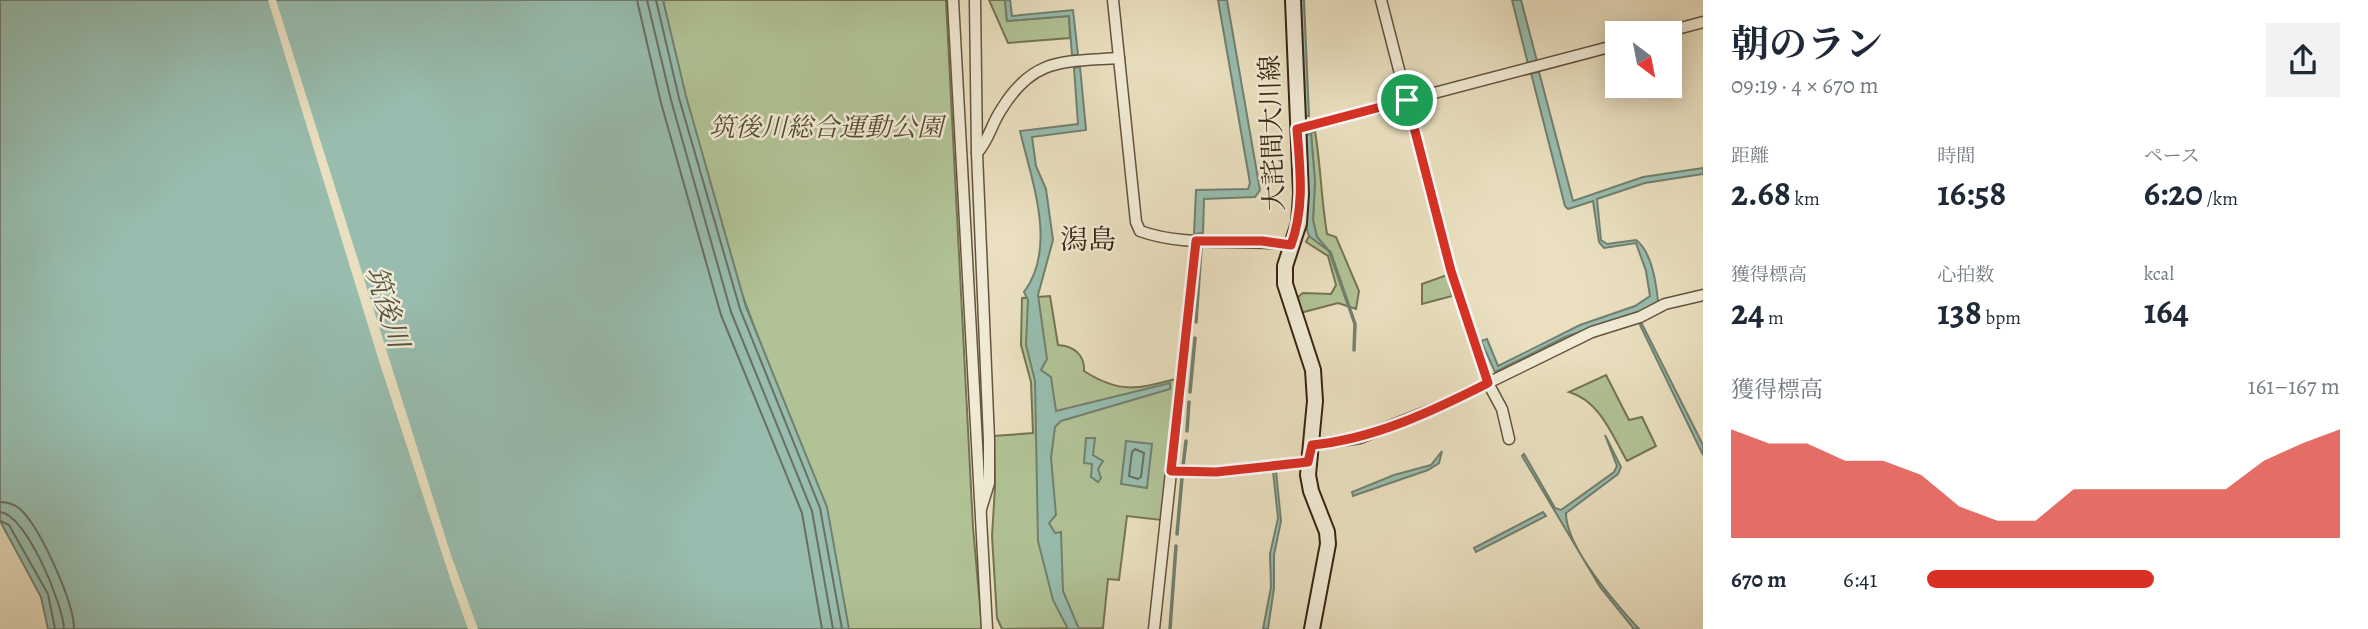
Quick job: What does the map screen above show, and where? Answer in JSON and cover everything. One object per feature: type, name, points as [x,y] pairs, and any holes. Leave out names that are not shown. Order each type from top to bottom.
[{"type":"main road","name":"大詫間大川線","points":[[1293,0],[1300,204],[1299,223],[1291,245],[1285,284],[1287,299],[1303,334],[1313,370],[1312,445],[1308,462],[1311,491],[1324,519],[1328,544],[1312,629]]},
{"type":"street","points":[[953,0],[987,629]]},
{"type":"street","points":[[975,0],[977,153],[989,440],[989,483],[979,512]]},
{"type":"street","points":[[1113,0],[1136,222],[1140,231],[1159,238],[1262,241],[1291,245]]},
{"type":"street","points":[[1381,0],[1451,271],[1488,383],[1502,410],[1509,439]]},
{"type":"street","points":[[1682,28],[1703,22]]},
{"type":"street","points":[[1297,129],[1605,48]]},
{"type":"street","points":[[977,153],[986,143],[1000,111],[1025,76],[1070,62],[1119,58]]},
{"type":"street","points":[[1154,629],[1196,241]]},
{"type":"street","points":[[1312,445],[1360,438],[1443,405],[1534,363],[1592,332],[1640,317],[1665,304],[1703,295]]},
{"type":"street","points":[[1171,471],[1216,472],[1308,462]]},
{"type":"green space","name":"筑後川総合運動公園","points":[[663,0],[946,0],[973,527],[982,629],[816,629],[781,397],[702,189]]},
{"type":"green space","points":[[989,0],[1005,0],[1007,21],[1069,16],[1070,38],[1008,43]]},
{"type":"green space","points":[[1315,131],[1327,234],[1336,237],[1359,291],[1356,309],[1338,303],[1300,313],[1293,301],[1303,293],[1331,294],[1336,285],[1328,256],[1306,242],[1309,236],[1327,249],[1317,237],[1313,220],[1315,182],[1311,133]]},
{"type":"green space","points":[[1447,275],[1452,296],[1422,304],[1422,284]]},
{"type":"green space","points":[[1050,296],[1058,345],[1077,352],[1083,360],[1084,371],[1108,383],[1129,387],[1176,379],[1161,520],[1127,516],[1119,580],[1108,579],[1103,628],[1002,629],[997,618],[992,536],[994,436],[1033,433],[1031,382],[1021,345],[1022,298]]},
{"type":"green space","points":[[1606,375],[1629,420],[1642,417],[1656,446],[1627,461],[1597,411],[1580,396],[1569,392]]},
{"type":"water","name":"筑後川","points":[[0,0],[663,0],[686,96],[746,307],[827,507],[849,629],[48,629],[41,597],[0,521]]},
{"type":"water","points":[[1005,0],[1010,0],[1012,16],[1073,10],[1078,55],[1072,55],[1069,16],[1007,21]]},
{"type":"water","points":[[1218,0],[1227,0],[1260,190],[1255,197],[1204,199],[1203,233],[1194,234],[1196,190],[1248,189],[1250,183]]},
{"type":"water","points":[[1298,0],[1304,0],[1309,116],[1304,116]]},
{"type":"water","points":[[1512,0],[1521,0],[1537,61],[1528,64]]},
{"type":"water","points":[[1080,67],[1086,130],[1032,137],[1036,166],[1046,189],[1053,240],[1038,295],[1047,359],[1041,370],[1051,377],[1056,411],[1170,383],[1170,389],[1061,421],[1055,427],[1051,458],[1056,515],[1049,523],[1055,533],[1061,532],[1063,591],[1079,629],[1068,629],[1053,600],[1038,541],[1035,381],[1026,345],[1028,300],[1024,292],[1034,274],[1041,234],[1035,191],[1020,131],[1078,124],[1074,68]]},
{"type":"water","points":[[1539,72],[1573,201],[1643,177],[1703,168],[1703,174],[1645,183],[1597,199],[1601,240],[1607,244],[1636,240],[1641,245],[1652,268],[1658,301],[1644,310],[1565,337],[1495,372],[1481,341],[1487,339],[1498,366],[1580,325],[1635,306],[1650,296],[1646,271],[1636,243],[1604,248],[1599,242],[1593,201],[1568,209],[1565,206],[1531,73]]},
{"type":"water","points":[[1311,133],[1315,182],[1313,220],[1317,237],[1330,252],[1309,236],[1307,230],[1306,136]]},
{"type":"water","points":[[1642,324],[1703,445],[1703,455],[1640,325]]},
{"type":"water","points":[[1605,435],[1621,467],[1618,474],[1566,513],[1568,527],[1594,574],[1639,629],[1634,629],[1600,587],[1522,456],[1524,454],[1555,508],[1561,510],[1614,472],[1617,466]]},
{"type":"water","points":[[1086,438],[1095,438],[1093,455],[1103,461],[1098,469],[1101,478],[1098,482],[1091,477],[1092,464],[1084,463]]},
{"type":"water","points":[[1126,441],[1152,444],[1147,488],[1121,484]]},
{"type":"water","points":[[1442,451],[1439,463],[1428,470],[1353,496],[1352,492],[1394,475],[1431,465]]},
{"type":"water","points":[[1273,471],[1276,471],[1281,521],[1274,555],[1274,588],[1268,629],[1263,629],[1271,587],[1270,554],[1278,518]]},
{"type":"water","points":[[1543,512],[1546,516],[1476,552],[1474,548]]},
{"type":"pier","points":[[268,0],[276,0],[451,555],[478,629],[468,629],[453,587],[379,361]]},
{"type":"waterway","points":[[1196,322],[1201,248]]},
{"type":"waterway","points":[[1330,252],[1355,324],[1354,350]]},
{"type":"waterway","points":[[1190,392],[1195,338]]},
{"type":"waterway","points":[[1187,431],[1189,402]]},
{"type":"waterway","points":[[1183,466],[1186,441]]},
{"type":"waterway","points":[[1177,534],[1182,478]]},
{"type":"waterway","points":[[1170,629],[1176,546]]},
{"type":"district","name":"潟島","points":[[1088,240]]},
{"type":"route","points":[[1407,100],[1451,271],[1488,383],[1443,405],[1360,438],[1312,445],[1308,462],[1201,473],[1171,471],[1196,241],[1262,241],[1291,245],[1299,223],[1301,194],[1297,129],[1407,100]]}]
